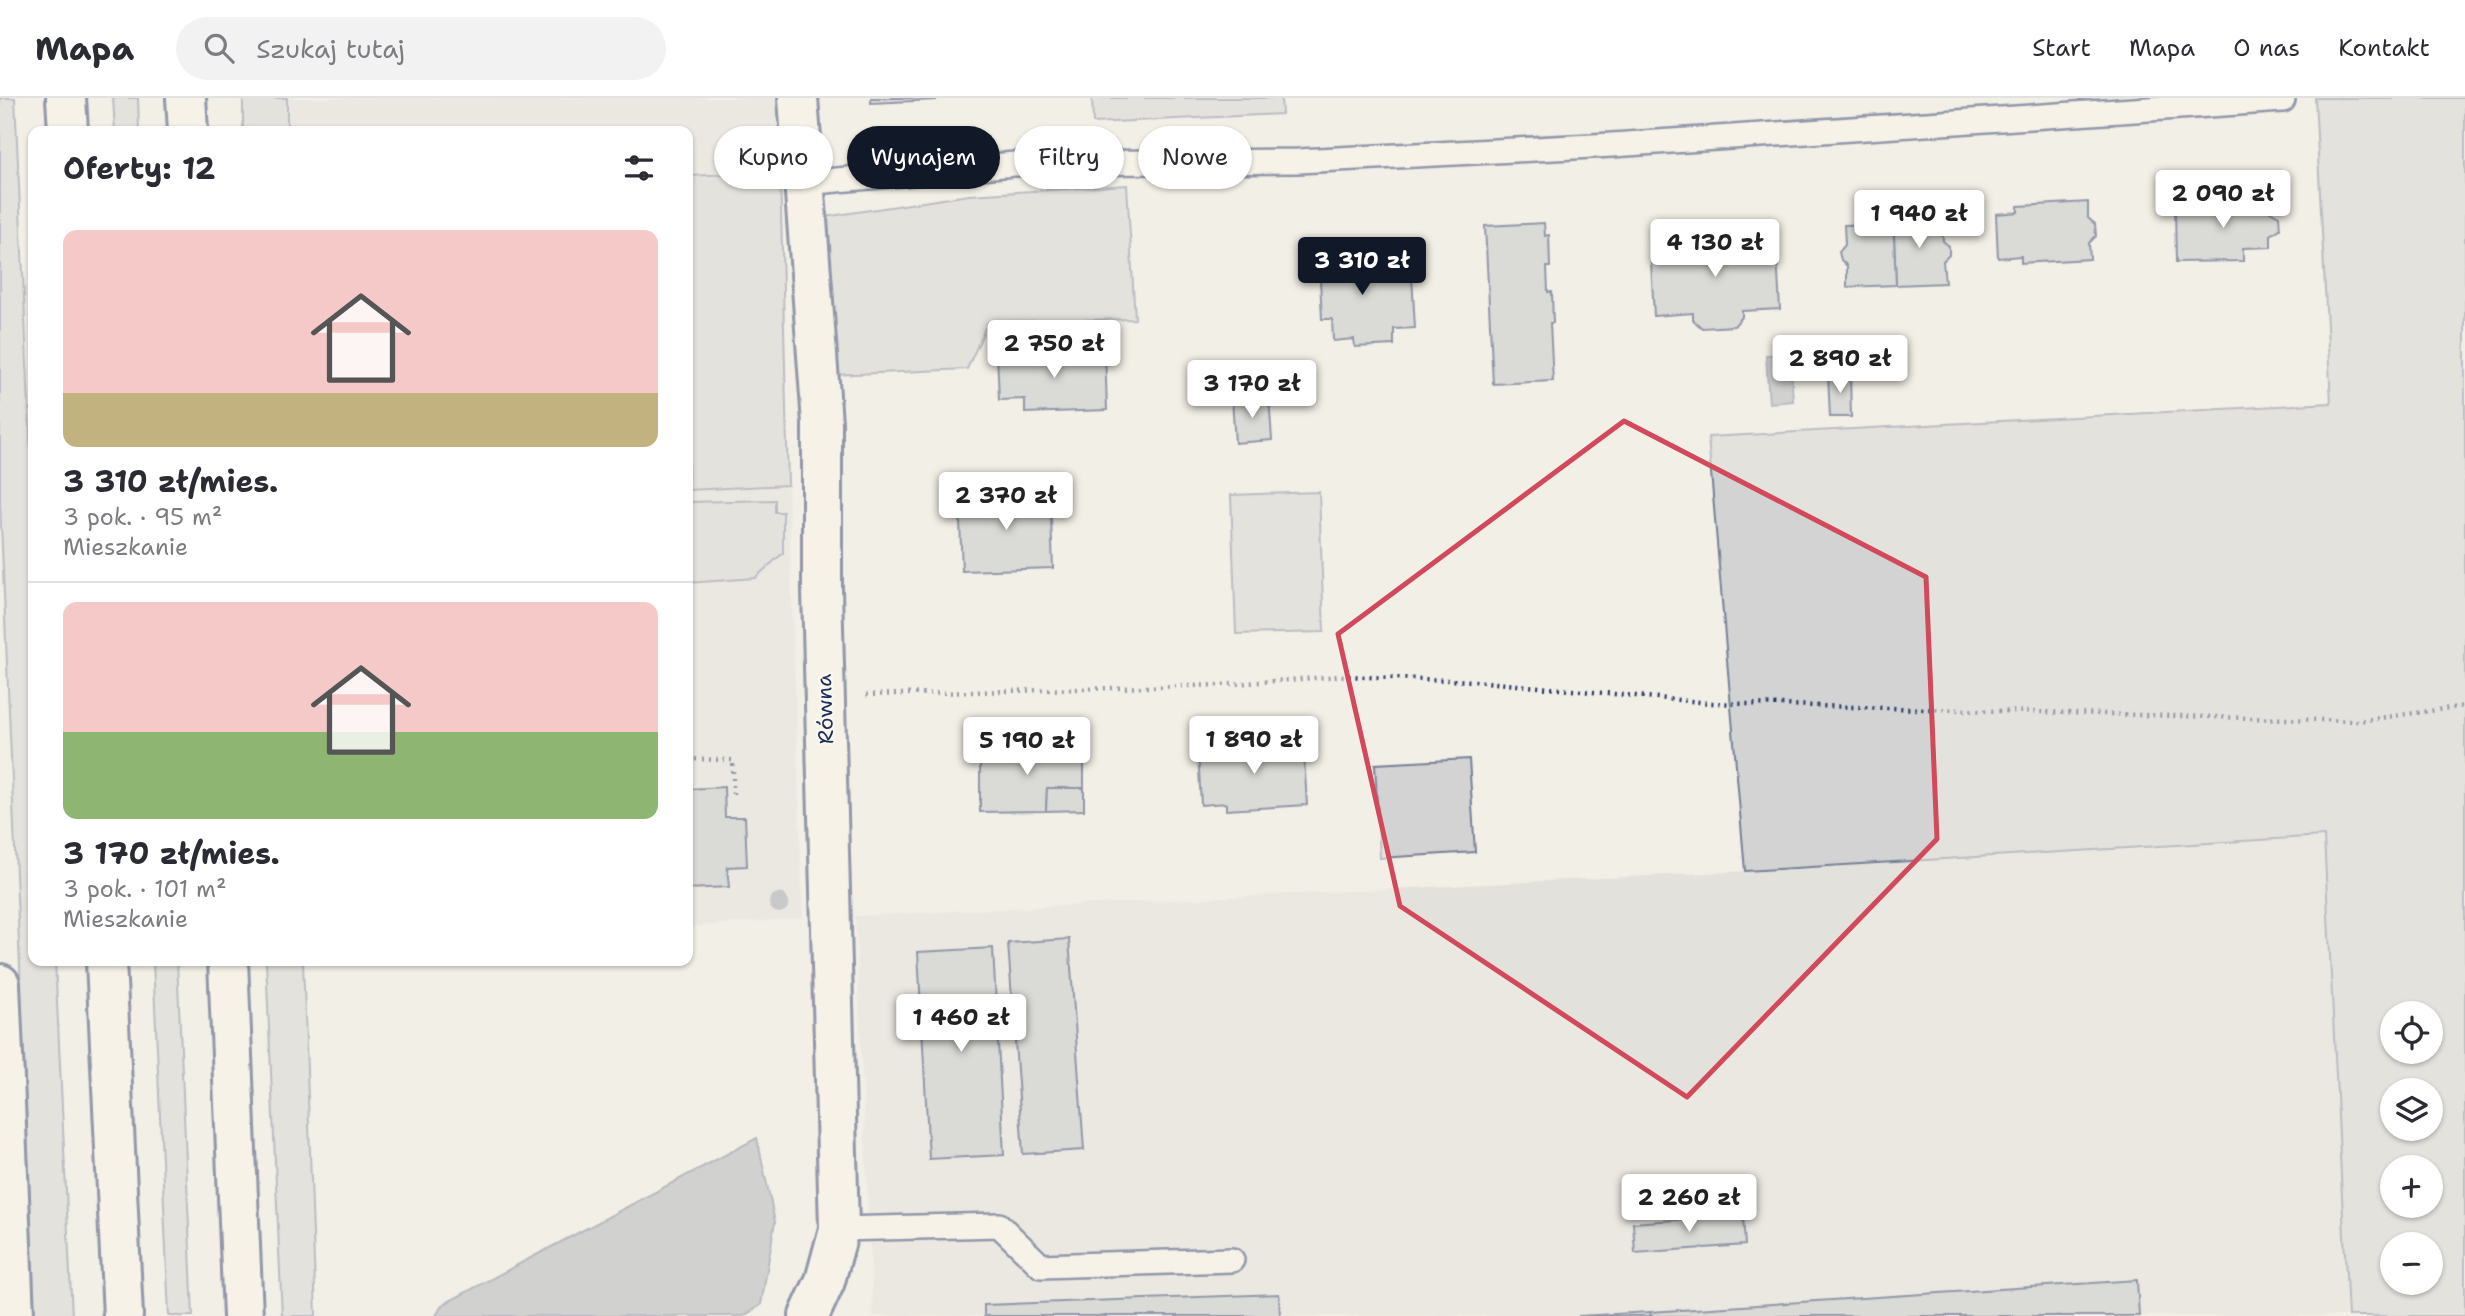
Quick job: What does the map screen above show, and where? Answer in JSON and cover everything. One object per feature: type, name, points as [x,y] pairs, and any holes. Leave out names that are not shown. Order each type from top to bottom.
[{"type":"main road","points":[[66,98],[68,126]]},
{"type":"main road","points":[[186,98],[188,126]]},
{"type":"main road","name":"Równa","points":[[798,98],[800,126]]},
{"type":"main road","name":"Równa","points":[[804,189],[822,423],[822,590],[839,1229],[825,1281],[809,1316]]},
{"type":"main road","points":[[106,966],[123,1316]]},
{"type":"main road","points":[[228,966],[243,1316]]},
{"type":"main road","points":[[0,984],[14,1316]]},
{"type":"lane","points":[[833,180],[1026,163],[1298,160],[1612,145],[2283,100]]},
{"type":"lane","points":[[839,1229],[999,1225],[1041,1266],[1232,1260]]},
{"type":"path","points":[[855,695],[1221,685],[1340,676],[1474,681],[1711,703],[2317,720],[2358,721],[2465,706]]},
{"type":"path","points":[[693,759],[733,760],[733,798]]},
{"type":"highlighted area","points":[[1624,421],[1926,577],[1937,839],[1687,1097],[1400,906],[1338,634]]},
{"type":"shaded area","points":[[0,98],[15,98],[28,385],[28,966],[55,966],[72,1316],[35,1316],[0,501]]},
{"type":"shaded area","points":[[113,98],[138,98],[139,126],[115,126]]},
{"type":"shaded area","points":[[243,98],[287,98],[287,126],[243,126]]},
{"type":"shaded area","points":[[287,98],[776,98],[778,126],[714,126],[714,175],[693,176],[693,126],[287,126]]},
{"type":"shaded area","points":[[1092,98],[1281,98],[1282,114],[1093,123]]},
{"type":"shaded area","points":[[2315,98],[2465,98],[2465,1316],[2348,1316],[2324,836],[1745,871],[1708,437],[2331,403]]},
{"type":"shaded area","points":[[714,175],[714,189],[780,189],[788,485],[693,490],[693,176]]},
{"type":"shaded area","points":[[1124,185],[1127,185],[1135,319],[988,322],[967,369],[833,375],[824,217],[969,195],[1064,189],[1124,189]]},
{"type":"shaded area","points":[[1790,354],[1793,401],[1769,403],[1766,355]]},
{"type":"shaded area","points":[[788,485],[803,918],[693,927],[693,490]]},
{"type":"shaded area","points":[[1319,492],[1324,632],[1236,634],[1231,495]]},
{"type":"shaded area","points":[[775,500],[775,512],[783,512],[783,553],[755,578],[693,583],[693,502]]},
{"type":"shaded area","points":[[1469,759],[1475,852],[1380,858],[1375,764]]},
{"type":"shaded area","points":[[2324,836],[2348,1316],[873,1316],[855,916],[1745,871]]},
{"type":"shaded area","points":[[153,966],[177,966],[193,1316],[169,1316]]},
{"type":"shaded area","points":[[266,966],[303,966],[316,1316],[282,1316]]},
{"type":"shaded area","points":[[757,1138],[775,1222],[761,1305],[744,1316],[436,1316],[442,1305]]},
{"type":"building","points":[[871,98],[936,98],[936,100],[871,103]]},
{"type":"building","points":[[2269,199],[2270,211],[2279,216],[2280,229],[2271,235],[2271,247],[2243,248],[2243,261],[2176,262],[2175,207]]},
{"type":"building","points":[[2088,202],[2088,218],[2095,224],[2096,236],[2089,243],[2090,259],[2021,263],[2021,256],[1998,258],[1996,214],[2018,212],[2018,206]]},
{"type":"building","points":[[1914,212],[1915,221],[1942,220],[1943,241],[1949,246],[1949,255],[1943,261],[1945,283],[1896,285],[1893,213]]},
{"type":"building","points":[[1893,213],[1896,285],[1847,287],[1847,266],[1841,260],[1839,252],[1845,245],[1844,225],[1871,224],[1870,214]]},
{"type":"building","points":[[1544,223],[1545,236],[1549,235],[1550,267],[1547,267],[1548,292],[1552,292],[1553,323],[1550,323],[1553,381],[1493,384],[1485,226]]},
{"type":"building","points":[[1725,237],[1725,240],[1776,237],[1780,309],[1742,311],[1742,317],[1734,326],[1702,328],[1693,320],[1693,313],[1654,316],[1650,244],[1702,242],[1702,238]]},
{"type":"building","points":[[1359,240],[1361,267],[1383,266],[1383,276],[1412,275],[1415,328],[1394,329],[1394,345],[1355,347],[1354,339],[1333,341],[1332,319],[1322,319],[1318,242]]},
{"type":"building","points":[[1105,349],[1107,410],[1025,413],[1025,399],[999,400],[997,353]]},
{"type":"building","points":[[1850,373],[1851,417],[1830,417],[1828,374]]},
{"type":"building","points":[[1269,396],[1272,440],[1235,443],[1232,399]]},
{"type":"building","points":[[1050,492],[1053,568],[962,571],[959,496]]},
{"type":"building","points":[[1018,737],[1044,737],[1044,754],[1084,755],[1084,788],[1047,788],[1046,811],[980,812],[980,755],[1017,755]]},
{"type":"building","points":[[1303,739],[1307,805],[1226,810],[1226,803],[1201,805],[1198,752],[1222,750],[1222,744],[1253,742],[1253,748],[1272,746],[1272,741]]},
{"type":"building","points":[[724,787],[725,817],[745,817],[747,866],[727,867],[729,887],[693,889],[693,789]]},
{"type":"building","points":[[1047,788],[1084,788],[1084,810],[1046,811]]},
{"type":"building","points":[[1069,939],[1084,1150],[1023,1154],[1008,943]]},
{"type":"building","points":[[993,948],[1004,1155],[929,1159],[918,952]]},
{"type":"building","points":[[1743,1215],[1745,1245],[1635,1253],[1633,1223]]},
{"type":"building","points":[[2137,1280],[2139,1316],[1651,1316],[1650,1312]]},
{"type":"building","points":[[1279,1294],[1280,1316],[984,1316],[984,1305]]},
{"type":"building","points":[[1650,1312],[1651,1316],[1578,1316]]}]
